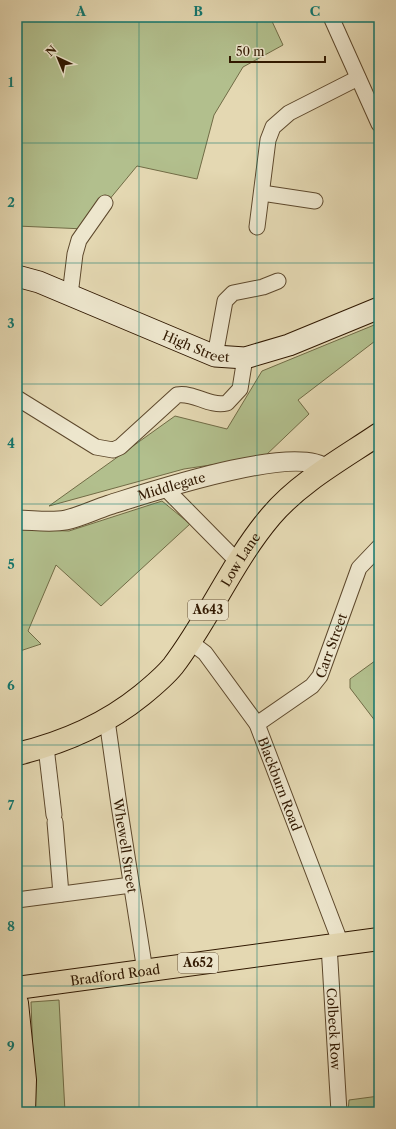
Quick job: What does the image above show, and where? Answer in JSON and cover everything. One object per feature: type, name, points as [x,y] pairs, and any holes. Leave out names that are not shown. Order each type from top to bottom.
[{"type":"main road","name":"High Street","points":[[17,276],[39,282],[214,356],[245,358],[289,345],[379,308]]},
{"type":"main road","name":"Low Lane","points":[[17,754],[46,747],[79,735],[107,720],[130,705],[164,676],[173,666],[189,642],[238,562],[259,531],[283,502],[326,469],[379,434]]},
{"type":"main road","name":"Bradford Road","points":[[17,988],[379,939]]},
{"type":"main road","points":[[17,1003],[25,1080],[24,1112]]},
{"type":"street","points":[[331,17],[379,124]]},
{"type":"street","points":[[257,227],[268,140],[273,126],[289,113],[358,78]]},
{"type":"street","points":[[262,193],[315,200]]},
{"type":"street","points":[[70,295],[75,254],[79,240],[105,203]]},
{"type":"street","points":[[214,356],[225,301],[232,293],[263,287],[278,281]]},
{"type":"street","points":[[17,398],[96,447],[113,450],[120,447],[177,395],[185,393],[213,404],[227,403],[235,397],[240,389],[245,358]]},
{"type":"street","name":"Middlegate","points":[[17,520],[65,520],[166,488],[246,467],[286,461],[320,464],[326,469]]},
{"type":"street","points":[[166,488],[238,562]]},
{"type":"street","name":"Carr Street","points":[[257,724],[312,686],[320,676],[359,568],[379,547]]},
{"type":"street","name":"Blackburn Road","points":[[189,642],[205,654],[257,724],[335,945]]},
{"type":"street","name":"Whewell Street","points":[[107,720],[145,971]]},
{"type":"street","points":[[46,747],[61,894]]},
{"type":"street","points":[[17,900],[131,886]]},
{"type":"street","name":"Colbeck Row","points":[[335,945],[339,1112]]},
{"type":"green space","points":[[17,17],[270,17],[283,45],[243,67],[214,115],[197,179],[137,166],[85,229],[17,226]]},
{"type":"green space","points":[[379,323],[379,338],[298,400],[309,414],[264,457],[184,469],[49,506],[175,416],[227,429],[262,371]]},
{"type":"green space","points":[[162,501],[190,524],[101,606],[56,565],[28,631],[41,644],[17,652],[17,529],[69,531]]},
{"type":"green space","points":[[379,658],[379,726],[350,688],[350,679]]},
{"type":"green space","points":[[59,1000],[65,1112],[35,1112],[31,1002]]},
{"type":"green space","points":[[379,1096],[379,1112],[348,1112],[349,1100]]}]
